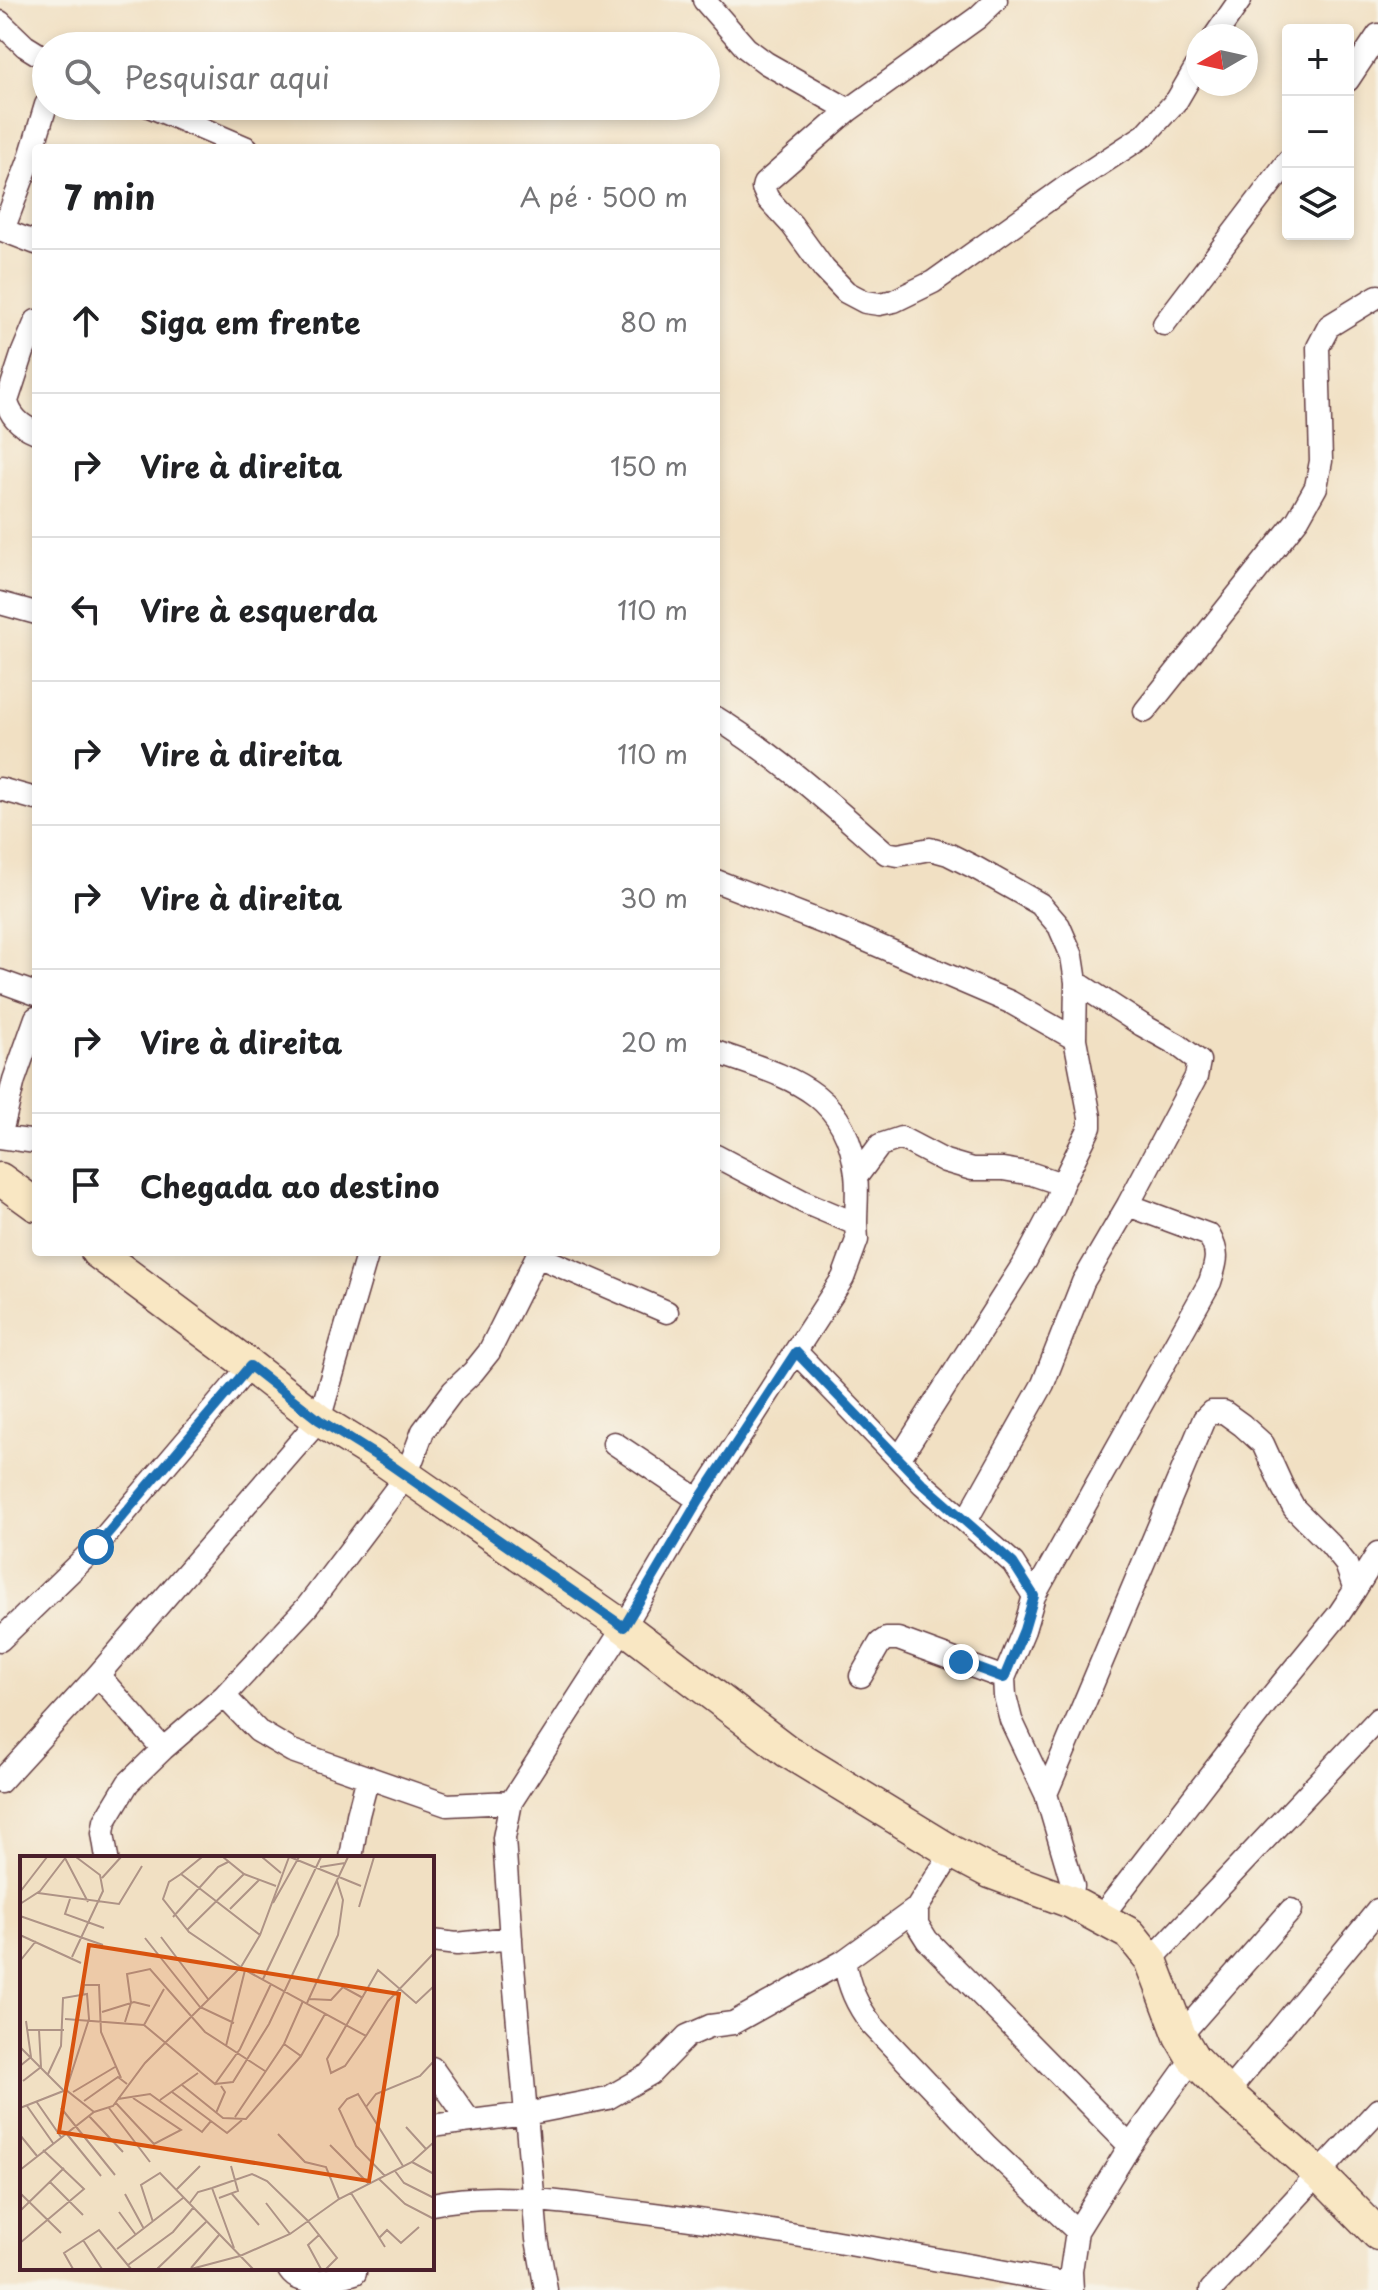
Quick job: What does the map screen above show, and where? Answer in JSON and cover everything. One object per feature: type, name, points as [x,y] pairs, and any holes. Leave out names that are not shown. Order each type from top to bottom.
[{"type":"street","points":[[704,0],[746,48],[766,63],[849,110]]},
{"type":"street","points":[[996,0],[977,18],[849,110],[766,180],[763,188],[768,199],[792,225],[824,269],[846,292],[865,302],[879,304],[894,301],[933,282],[1073,182],[1145,135],[1177,100],[1186,85]]},
{"type":"street","points":[[1223,24],[1240,0]]},
{"type":"street","points":[[0,22],[32,50]]},
{"type":"street","points":[[1354,71],[1378,35]]},
{"type":"street","points":[[34,144],[41,120]]},
{"type":"street","points":[[182,120],[238,144]]},
{"type":"street","points":[[32,151],[1,229],[32,241]]},
{"type":"street","points":[[1164,324],[1283,168]]},
{"type":"street","points":[[1145,711],[1298,519],[1316,487],[1321,461],[1318,347],[1329,326],[1378,296]]},
{"type":"street","points":[[32,331],[7,401],[15,418],[32,430]]},
{"type":"street","points":[[0,603],[32,612]]},
{"type":"street","points":[[720,720],[808,784],[886,853],[898,855],[930,849],[948,854],[1040,904],[1059,926],[1072,956],[1076,982],[1075,1039],[1090,1127],[1026,1260],[899,1459]]},
{"type":"street","points":[[0,789],[32,798]]},
{"type":"street","points":[[720,883],[842,930],[1010,1002],[1075,1039]]},
{"type":"street","points":[[0,981],[32,993]]},
{"type":"street","points":[[966,1521],[1043,1384],[1083,1282],[1196,1077],[1199,1061],[1076,982]]},
{"type":"street","points":[[32,1029],[14,1080],[0,1137],[32,1141]]},
{"type":"street","points":[[546,2290],[533,2199],[511,1938],[504,1838],[511,1802],[624,1627],[699,1500],[843,1278],[857,1240],[857,1176],[851,1146],[838,1116],[818,1095],[787,1079],[720,1054]]},
{"type":"street","points":[[857,1176],[880,1145],[901,1138],[945,1161],[972,1169],[1003,1169],[1062,1184]]},
{"type":"street","points":[[720,1158],[804,1202],[856,1224]]},
{"type":"street","points":[[0,1179],[32,1202]]},
{"type":"street","points":[[1071,1902],[1073,1886],[1046,1794],[1011,1720],[1004,1678],[1034,1596],[1210,1282],[1217,1257],[1209,1235],[1128,1205]]},
{"type":"street","points":[[102,1256],[319,1420],[406,1476],[624,1627],[787,1751],[952,1852],[990,1872],[1071,1902],[1130,1934],[1151,1960],[1186,2047],[1227,2093],[1320,2175],[1378,2234]]},
{"type":"street","points":[[0,1782],[98,1675],[319,1420],[367,1256]]},
{"type":"street","points":[[106,1856],[103,1847],[105,1821],[128,1783],[224,1696],[307,1607],[406,1476],[423,1431],[453,1391],[489,1352],[537,1256]]},
{"type":"street","points":[[542,1256],[667,1312]]},
{"type":"street","points":[[796,1352],[923,1484],[1013,1563],[1034,1596]]},
{"type":"street","points":[[0,1640],[96,1547],[250,1366]]},
{"type":"street","points":[[1046,1794],[1204,1419],[1211,1412],[1224,1412],[1263,1444],[1294,1508],[1346,1564],[1355,1590]]},
{"type":"street","points":[[614,1443],[699,1500]]},
{"type":"street","points":[[1101,1917],[1257,1714],[1339,1614],[1378,1553]]},
{"type":"street","points":[[861,1676],[880,1643],[886,1639],[898,1639],[1004,1678]]},
{"type":"street","points":[[98,1675],[163,1749]]},
{"type":"street","points":[[224,1696],[258,1731],[292,1751],[447,1805],[511,1802]]},
{"type":"street","points":[[1151,1960],[1378,1719]]},
{"type":"street","points":[[351,1856],[368,1777]]},
{"type":"street","points":[[434,2126],[526,2114],[608,2098],[650,2074],[687,2036],[710,2026],[733,2023],[844,1961],[917,1908],[952,1852]]},
{"type":"street","points":[[917,1908],[917,1924],[927,1940],[1130,2146]]},
{"type":"street","points":[[434,2204],[456,2199],[533,2199],[741,2225],[1071,2287],[1077,2231],[1186,2047],[1291,1910]]},
{"type":"street","points":[[1227,2093],[1378,1910]]},
{"type":"street","points":[[434,1941],[457,1944],[511,1938]]},
{"type":"street","points":[[844,1961],[848,1984],[857,2005],[872,2025],[987,2146],[1077,2231]]},
{"type":"street","points":[[434,2071],[469,2120]]},
{"type":"street","points":[[1211,2290],[1378,2110]]},
{"type":"street","points":[[289,2270],[292,2277],[301,2283],[356,2277]]},
{"type":"route","points":[[96,1547],[250,1366],[319,1420],[385,1461],[624,1627],[699,1500],[796,1352],[923,1484],[1013,1563],[1034,1596],[1004,1678],[961,1662]]}]
